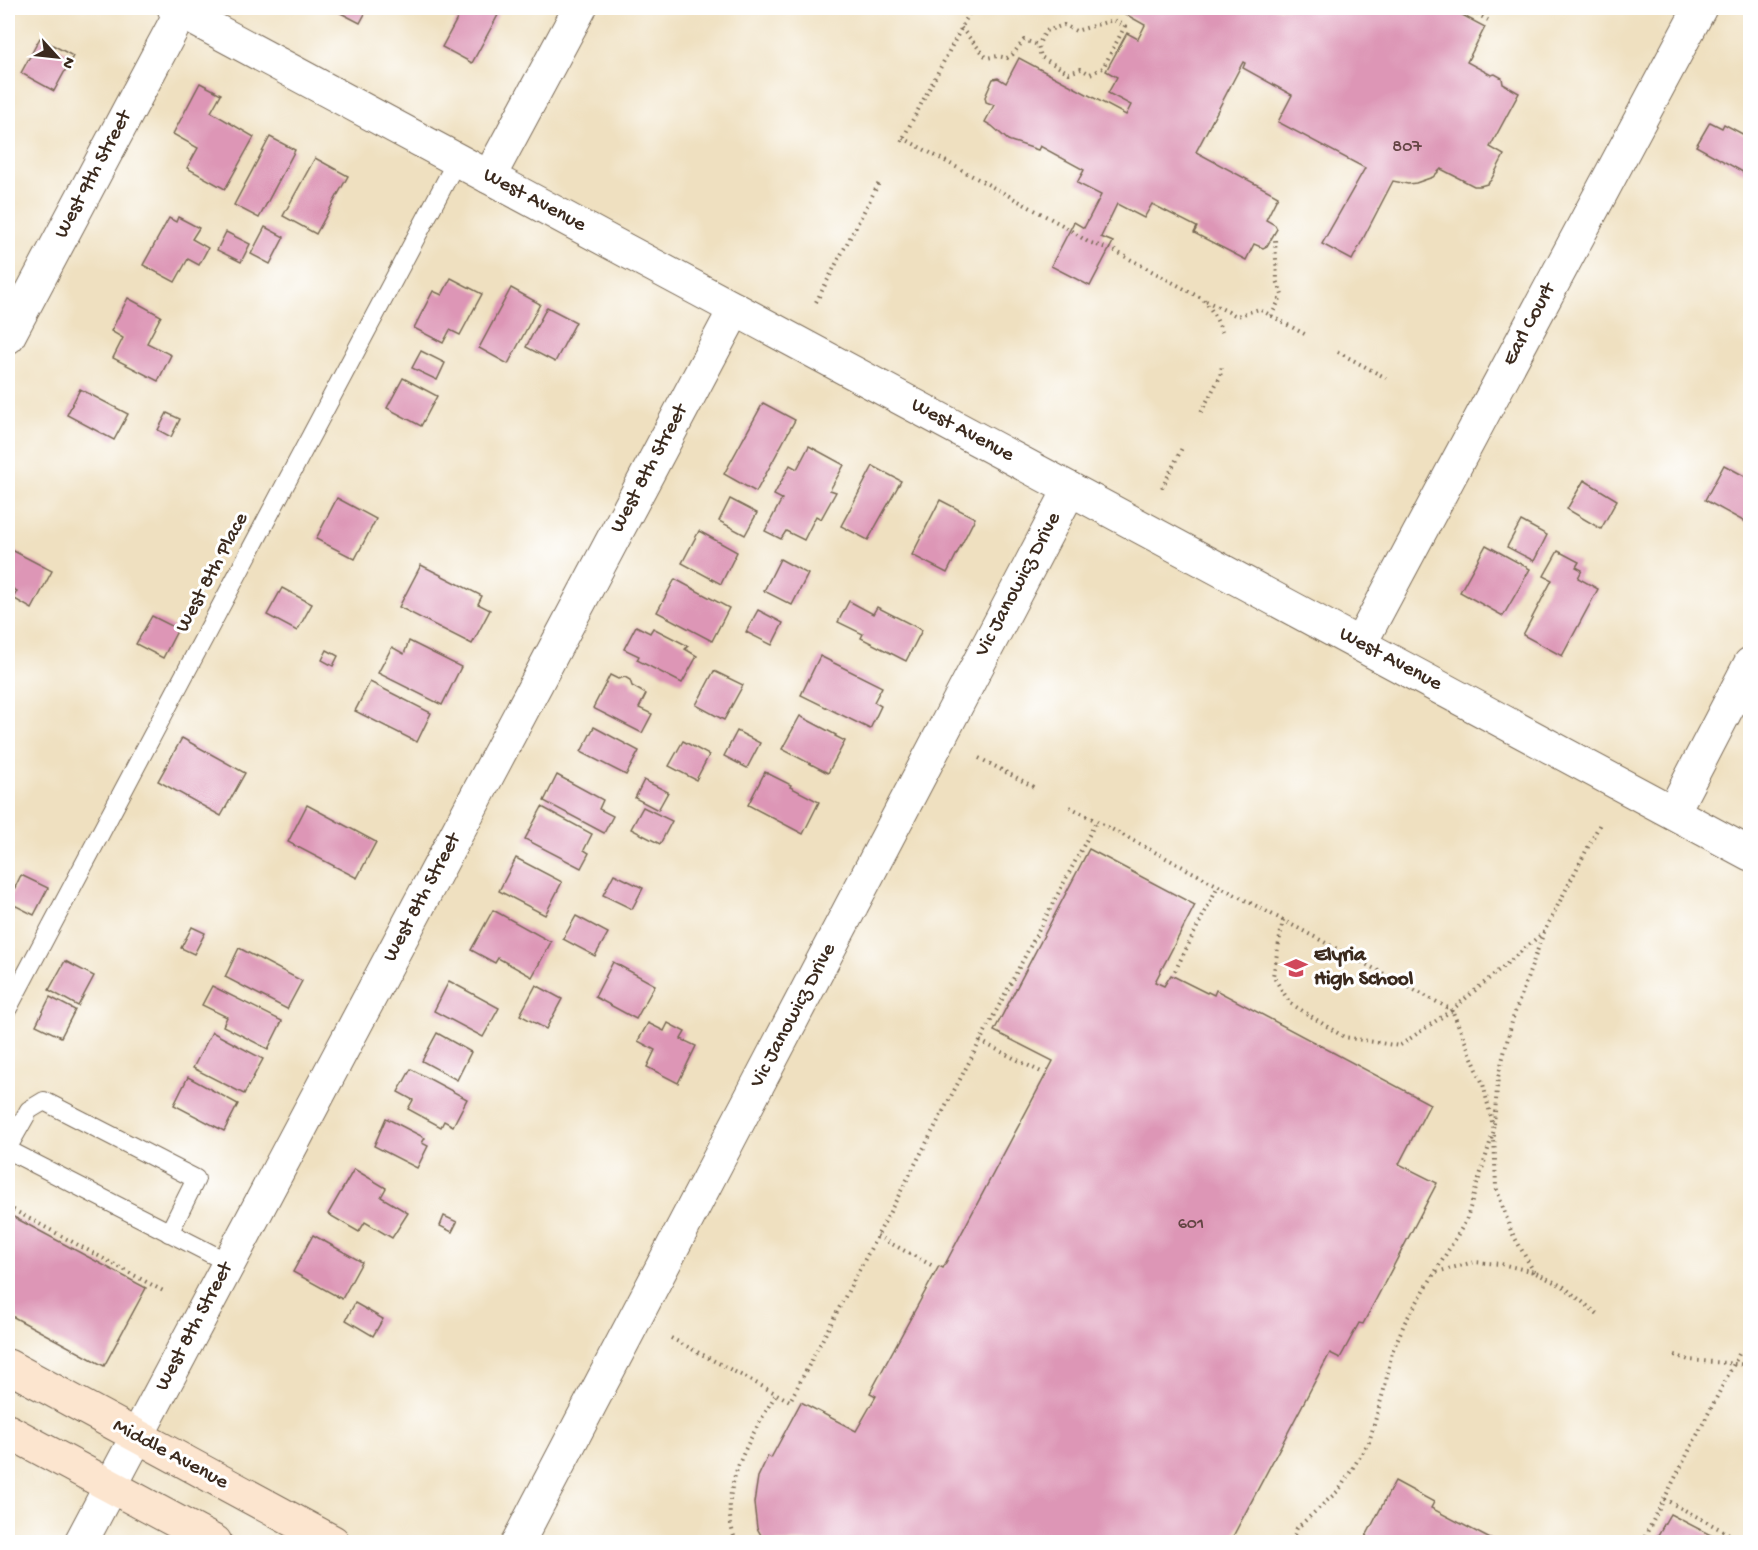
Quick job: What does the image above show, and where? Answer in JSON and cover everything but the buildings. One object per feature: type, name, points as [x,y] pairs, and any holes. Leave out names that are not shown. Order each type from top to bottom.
[{"type":"main road","name":"Middle Avenue","points":[[8,1366],[333,1542]]},
{"type":"main road","points":[[8,1431],[215,1542]]},
{"type":"street","points":[[489,177],[580,8]]},
{"type":"street","name":"Earl Court","points":[[1360,644],[1700,8]]},
{"type":"street","name":"West Avenue","points":[[177,10],[1750,854]]},
{"type":"street","name":"West 9th Street","points":[[8,338],[177,10]]},
{"type":"street","name":"West 8th Street","points":[[81,1542],[735,309]]},
{"type":"street","name":"Vic Janowicz Drive","points":[[518,1542],[1070,489]]},
{"type":"street","points":[[1672,812],[1750,664]]},
{"type":"lane","name":"West 8th Place","points":[[8,1008],[457,160]]},
{"type":"lane","points":[[169,1233],[196,1179],[44,1101],[28,1110],[8,1148],[169,1233],[229,1263]]},
{"type":"path","points":[[972,8],[902,140],[1064,226],[1088,242],[1114,252],[1237,316],[1259,309],[1308,336]]},
{"type":"path","points":[[1466,8],[1488,20]]},
{"type":"path","points":[[1113,20],[1125,26],[1103,68],[1090,74],[1081,69],[1069,73],[1041,57],[1038,45],[1046,31],[1064,25],[1076,31],[1113,20]]},
{"type":"path","points":[[961,28],[987,58],[1007,57],[1013,54],[1024,40],[1038,45]]},
{"type":"path","points":[[816,302],[880,181]]},
{"type":"path","points":[[1271,316],[1282,295],[1277,280],[1275,239]]},
{"type":"path","points":[[1203,299],[1212,309],[1223,335]]},
{"type":"path","points":[[1338,352],[1386,378]]},
{"type":"path","points":[[1202,412],[1220,377],[1222,365]]},
{"type":"path","points":[[1162,488],[1182,448]]},
{"type":"path","points":[[979,758],[1036,788]]},
{"type":"path","points":[[1070,807],[1452,1010],[1483,1084],[1494,1130],[1466,1221],[1405,1322],[1392,1352],[1369,1442],[1338,1490],[1297,1528],[1291,1542]]},
{"type":"path","points":[[671,1338],[790,1401],[1096,820]]},
{"type":"path","points":[[1534,1272],[1511,1231],[1496,1187],[1494,1130],[1498,1077],[1513,1018],[1544,932],[1601,822]]},
{"type":"path","points":[[1175,971],[1218,886]]},
{"type":"path","points":[[1283,920],[1273,976],[1290,1003],[1344,1037],[1399,1046],[1452,1010],[1544,932]]},
{"type":"path","points":[[980,1041],[1041,1072]]},
{"type":"path","points":[[8,1207],[165,1292]]},
{"type":"path","points":[[877,1236],[933,1266]]},
{"type":"path","points":[[1436,1272],[1474,1262],[1501,1264],[1534,1272],[1564,1287],[1600,1316]]},
{"type":"path","points":[[1642,1542],[1735,1364],[1738,1354]]},
{"type":"path","points":[[1675,1355],[1689,1360],[1750,1365]]},
{"type":"path","points":[[736,1542],[732,1534],[730,1519],[732,1486],[744,1451],[776,1394]]},
{"type":"path","points":[[1664,1499],[1744,1542]]},
{"type":"place","name":"Elyria High School","points":[[1296,968]]}]
